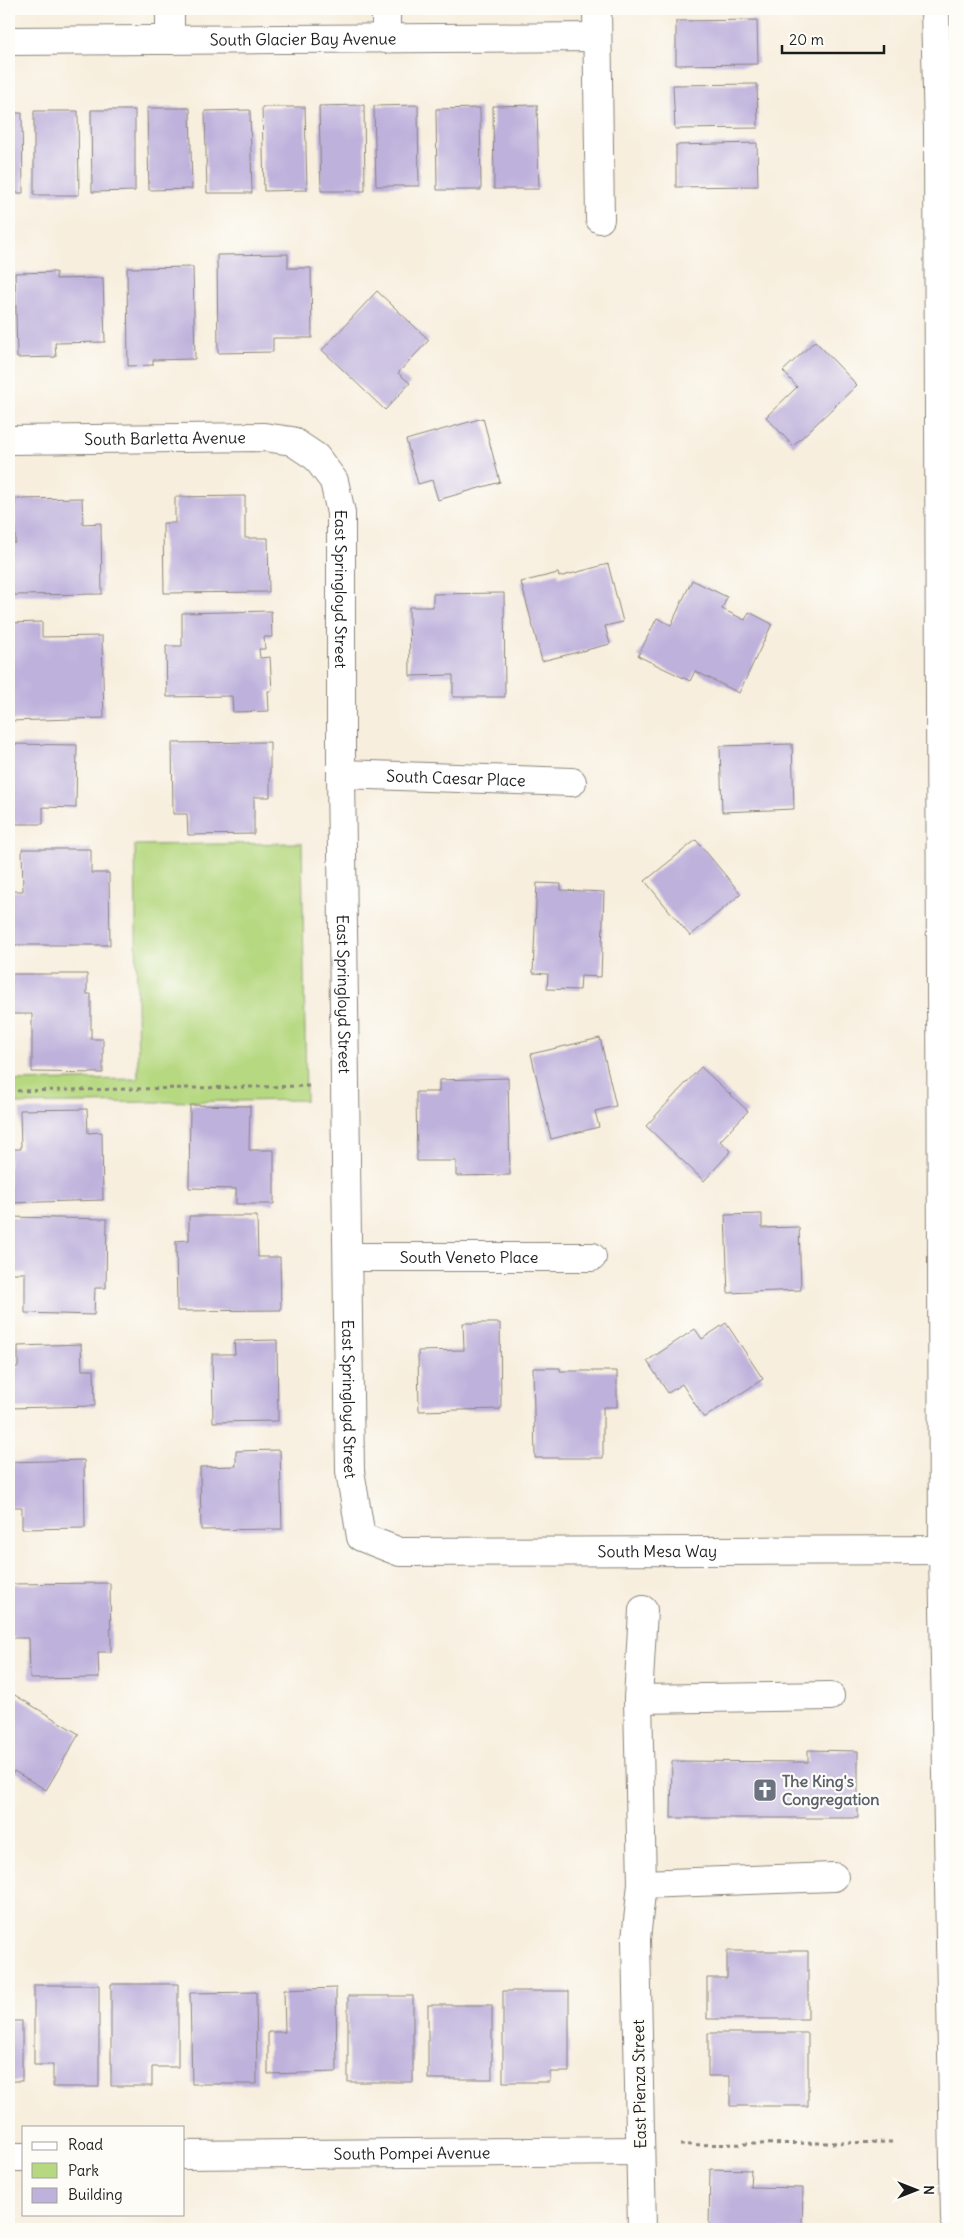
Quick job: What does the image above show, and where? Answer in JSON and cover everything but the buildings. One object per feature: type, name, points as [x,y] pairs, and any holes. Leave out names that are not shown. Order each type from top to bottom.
[{"type":"street","points":[[170,9],[170,40]]},
{"type":"street","points":[[386,9],[386,39]]},
{"type":"street","points":[[597,9],[600,219]]},
{"type":"street","points":[[935,9],[946,131],[949,1551],[955,2219]]},
{"type":"street","name":"South Glacier Bay Avenue","points":[[9,41],[598,37]]},
{"type":"street","name":"South Barletta Avenue","points":[[9,440],[264,437],[292,441],[316,456]]},
{"type":"street","name":"East Springloyd Street","points":[[316,456],[334,481],[341,514],[341,774],[350,1471],[361,1537]]},
{"type":"street","name":"South Caesar Place","points":[[341,774],[572,782]]},
{"type":"street","name":"South Veneto Place","points":[[348,1257],[592,1257]]},
{"type":"street","name":"South Mesa Way","points":[[361,1537],[400,1552],[949,1551]]},
{"type":"street","name":"East Pienza Street","points":[[642,2229],[636,1939],[642,1884],[638,1700],[643,1610]]},
{"type":"street","points":[[638,1700],[830,1696]]},
{"type":"street","points":[[642,1884],[834,1877]]},
{"type":"street","name":"South Pompei Avenue","points":[[185,2155],[640,2151]]},
{"type":"street","points":[[9,2157],[22,2157]]},
{"type":"path","points":[[9,1091],[311,1086]]},
{"type":"path","points":[[680,2145],[896,2142]]},
{"type":"green space","points":[[302,843],[306,1100],[9,1104],[9,1081],[138,1079],[135,845]]},
{"type":"place","name":"The King's Congregation","points":[[765,1790]]}]
